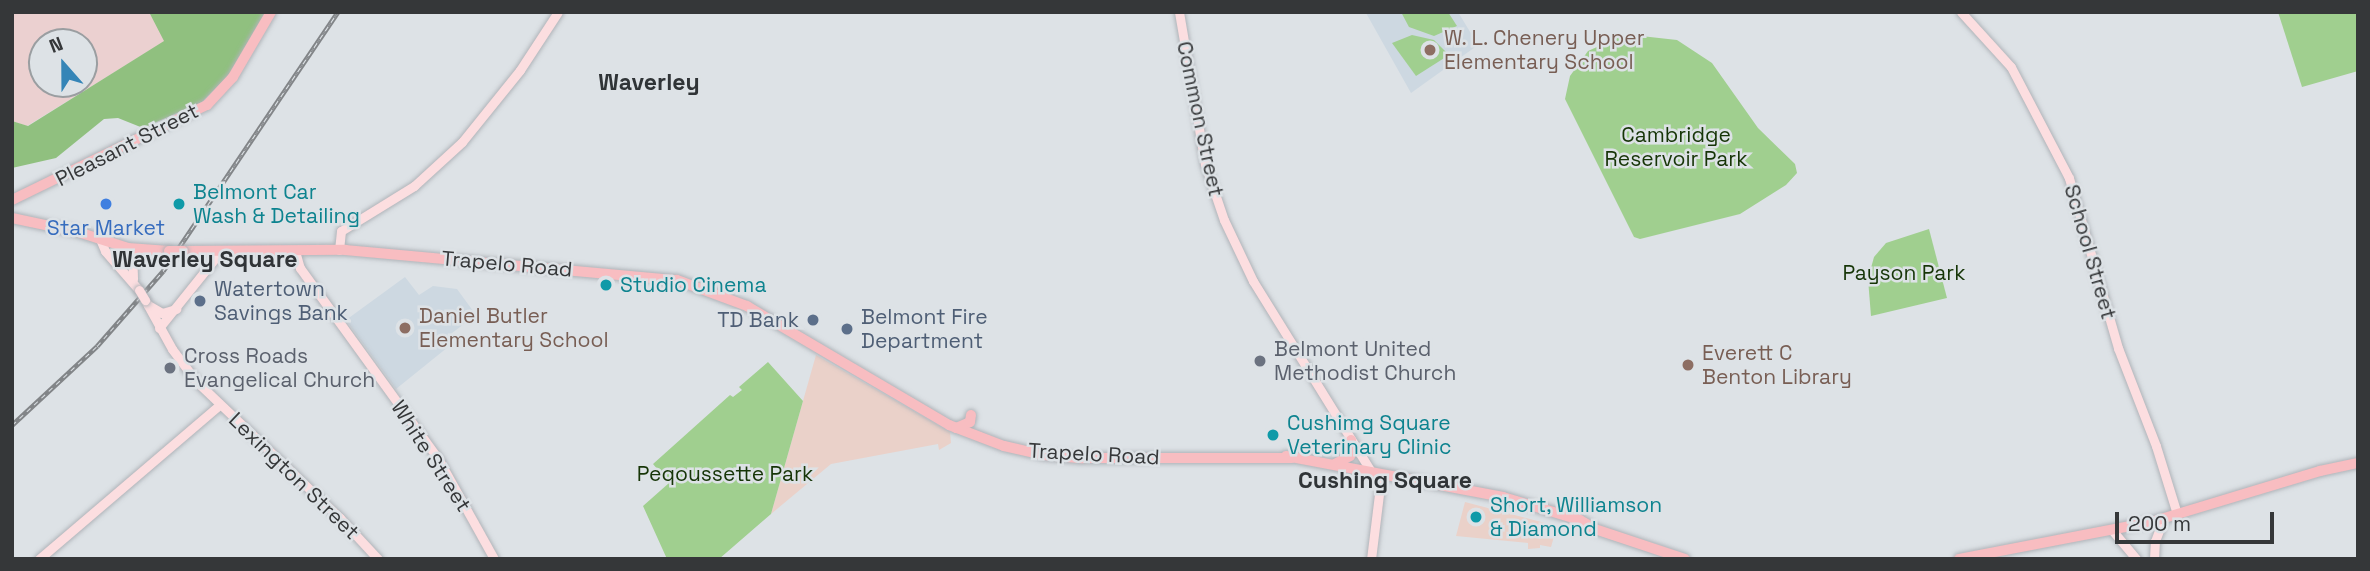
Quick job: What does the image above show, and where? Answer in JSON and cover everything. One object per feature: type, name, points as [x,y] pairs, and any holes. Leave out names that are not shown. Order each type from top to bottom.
[{"type":"main road","name":"Pleasant Street","points":[[15,201],[211,102],[233,77],[271,12]]},
{"type":"main road","name":"Trapelo Road","points":[[12,218],[132,249],[339,250],[647,276],[689,284],[747,306],[956,428],[1004,446],[1044,455],[1292,458],[1417,482],[1429,488],[1592,527],[1685,559]]},
{"type":"main road","points":[[956,428],[970,422],[971,415]]},
{"type":"main road","points":[[1334,465],[1352,454],[1351,440]]},
{"type":"main road","points":[[1959,559],[2164,518],[2320,471],[2358,463]]},
{"type":"street","points":[[339,250],[341,231],[414,186],[462,142],[520,70],[558,12]]},
{"type":"street","name":"Common Street","points":[[1179,12],[1203,152],[1218,206],[1250,275],[1373,473],[1381,495],[1371,559]]},
{"type":"street","name":"School Street","points":[[1961,12],[2011,67],[2056,148],[2069,178],[2118,348],[2156,446],[2177,514]]},
{"type":"street","name":"Lexington Street","points":[[100,239],[106,253],[139,290]]},
{"type":"street","name":"Lexington Street","points":[[132,249],[131,272],[139,290],[159,328],[189,373],[219,405],[340,518],[378,559]]},
{"type":"street","points":[[159,328],[221,251]]},
{"type":"street","name":"White Street","points":[[295,251],[300,268],[439,460],[494,559]]},
{"type":"street","points":[[146,303],[163,313],[177,308]]},
{"type":"street","points":[[39,559],[219,405]]},
{"type":"street","points":[[2154,559],[2155,541],[2164,518]]},
{"type":"street","points":[[2112,530],[2136,559]]},
{"type":"shaded area","points":[[12,12],[149,12],[165,41],[98,82],[98,28],[28,28],[28,98],[72,98],[27,126],[12,121]]},
{"type":"shaded area","name":"W. L. Chenery Upper Elementary School","points":[[1458,12],[1478,45],[1411,93],[1366,13]]},
{"type":"shaded area","name":"Daniel Butler Elementary School","points":[[405,277],[419,295],[433,286],[457,289],[476,315],[448,336],[453,343],[396,389],[346,320]]},
{"type":"shaded area","points":[[816,355],[950,432],[951,443],[939,450],[938,444],[831,464],[771,514]]},
{"type":"shaded area","points":[[1465,502],[1557,526],[1551,547],[1540,545],[1540,548],[1528,549],[1528,543],[1456,536]]},
{"type":"green space","points":[[149,12],[266,12],[234,70],[202,102],[143,128],[118,118],[104,119],[56,158],[12,168],[12,121],[28,126],[73,98],[98,98],[98,82],[164,41]]},
{"type":"green space","points":[[1401,12],[1448,12],[1457,26],[1434,36],[1409,27]]},
{"type":"green space","points":[[2278,12],[2358,12],[2358,71],[2302,87]]},
{"type":"green space","points":[[1412,35],[1434,40],[1449,55],[1416,76],[1392,43]]},
{"type":"green space","name":"Cambridge Reservoir Park","points":[[1641,36],[1677,40],[1712,63],[1758,128],[1795,164],[1797,173],[1786,185],[1740,214],[1640,239],[1634,237],[1565,99],[1570,76],[1588,51],[1617,38]]},
{"type":"green space","name":"Payson Park","points":[[1929,229],[1947,298],[1871,316],[1868,279],[1874,257],[1886,243]]},
{"type":"green space","name":"Peqoussette Park","points":[[768,362],[803,401],[771,514],[719,559],[667,559],[643,506],[669,483],[653,464],[730,395],[733,397],[742,390],[739,387]]},
{"type":"railway","points":[[12,425],[97,346],[163,271],[338,12]]},
{"type":"place","name":"W. L. Chenery Upper Elementary School","points":[[1430,50]]},
{"type":"place","name":"Star Market","points":[[106,204]]},
{"type":"place","name":"Belmont Car Wash & Detailing","points":[[179,204]]},
{"type":"place","name":"Studio Cinema","points":[[606,285]]},
{"type":"place","name":"Watertown Savings Bank","points":[[200,301]]},
{"type":"place","name":"TD Bank","points":[[813,320]]},
{"type":"place","name":"Daniel Butler Elementary School","points":[[405,328]]},
{"type":"place","name":"Belmont Fire Department","points":[[847,329]]},
{"type":"place","name":"Belmont United Methodist Church","points":[[1260,361]]},
{"type":"place","name":"Everett C Benton Library","points":[[1688,365]]},
{"type":"place","name":"Cross Roads Evangelical Church","points":[[170,368]]},
{"type":"place","name":"Cushimg Square Veterinary Clinic","points":[[1273,435]]},
{"type":"place","name":"Short, Williamson & Diamond","points":[[1476,517]]},
{"type":"district","name":"Waverley","points":[[649,82]]},
{"type":"district","name":"Waverley Square","points":[[205,259]]},
{"type":"district","name":"Cushing Square","points":[[1385,480]]}]
